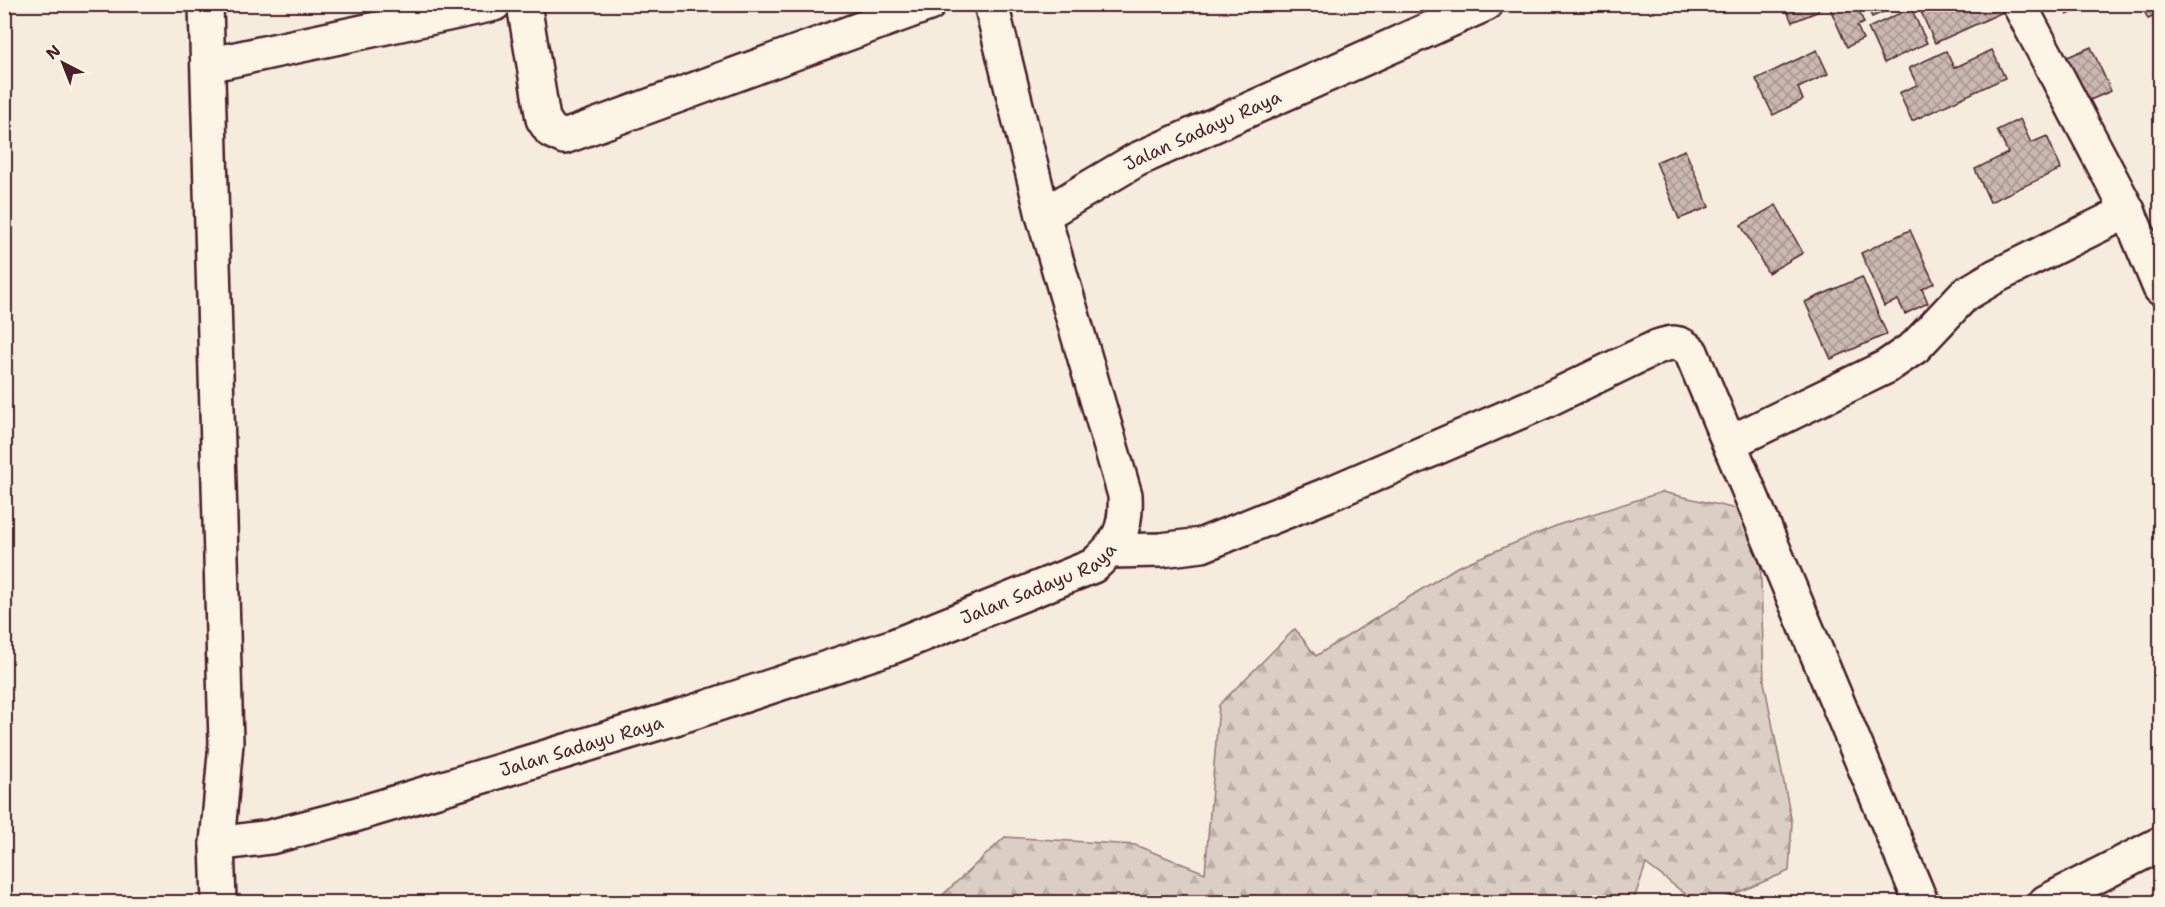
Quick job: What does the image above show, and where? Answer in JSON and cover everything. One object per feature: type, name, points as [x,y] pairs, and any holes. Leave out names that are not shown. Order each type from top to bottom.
[{"type":"street","points":[[206,4],[226,743],[217,844],[219,903]]},
{"type":"street","points":[[208,65],[494,4]]},
{"type":"street","points":[[524,4],[543,119],[551,131],[564,137],[928,4]]},
{"type":"street","points":[[991,4],[1043,215]]},
{"type":"street","name":"Jalan Sadayu Raya","points":[[217,844],[270,837],[388,806],[675,718],[873,653],[1093,566],[1110,551],[1126,520],[1125,495],[1043,215],[1136,160],[1486,4]]},
{"type":"street","points":[[2019,4],[2127,211],[2160,288]]},
{"type":"street","points":[[1729,443],[1886,367],[1915,347],[1964,295],[1996,276],[2127,211]]},
{"type":"street","points":[[1110,551],[1161,550],[1202,545],[1351,485],[1674,342],[1683,344],[1691,352],[1921,903]]},
{"type":"street","points":[[2046,903],[2160,844]]},
{"type":"green space","points":[[1662,492],[1759,514],[1764,682],[1792,823],[1789,871],[1715,902],[1696,902],[1646,864],[1633,902],[935,902],[1005,837],[1135,845],[1205,873],[1219,705],[1295,629],[1316,656],[1457,567],[1558,525]]},
{"type":"building","points":[[1784,4],[1816,4],[1819,11],[1792,22]]},
{"type":"building","points":[[1828,4],[1856,4],[1864,23],[1857,26],[1863,39],[1847,47]]},
{"type":"building","points":[[1866,4],[1901,4],[1872,17]]},
{"type":"building","points":[[2002,4],[2005,11],[1935,43],[1918,5]]},
{"type":"building","points":[[2062,4],[2091,4],[2067,15]]},
{"type":"building","points":[[2141,4],[2160,4],[2160,14],[2148,19]]},
{"type":"building","points":[[1911,8],[1927,43],[1884,63],[1868,28]]},
{"type":"building","points":[[2091,47],[2111,91],[2083,103],[2063,59]]},
{"type":"building","points":[[1817,50],[1828,74],[1798,88],[1803,100],[1773,115],[1756,79]]},
{"type":"building","points":[[1992,50],[2005,78],[1912,121],[1899,93],[1917,85],[1909,68],[1946,51],[1954,68]]},
{"type":"building","points":[[2020,119],[2031,143],[2047,136],[2061,169],[1990,202],[1975,169],[2008,153],[1997,130]]},
{"type":"building","points":[[1685,150],[1709,207],[1679,219],[1656,162]]},
{"type":"building","points":[[1776,205],[1803,253],[1768,273],[1741,225]]},
{"type":"building","points":[[1910,230],[1934,283],[1922,289],[1928,303],[1905,314],[1898,300],[1884,306],[1861,253]]},
{"type":"building","points":[[1862,277],[1887,334],[1831,359],[1805,302]]}]
